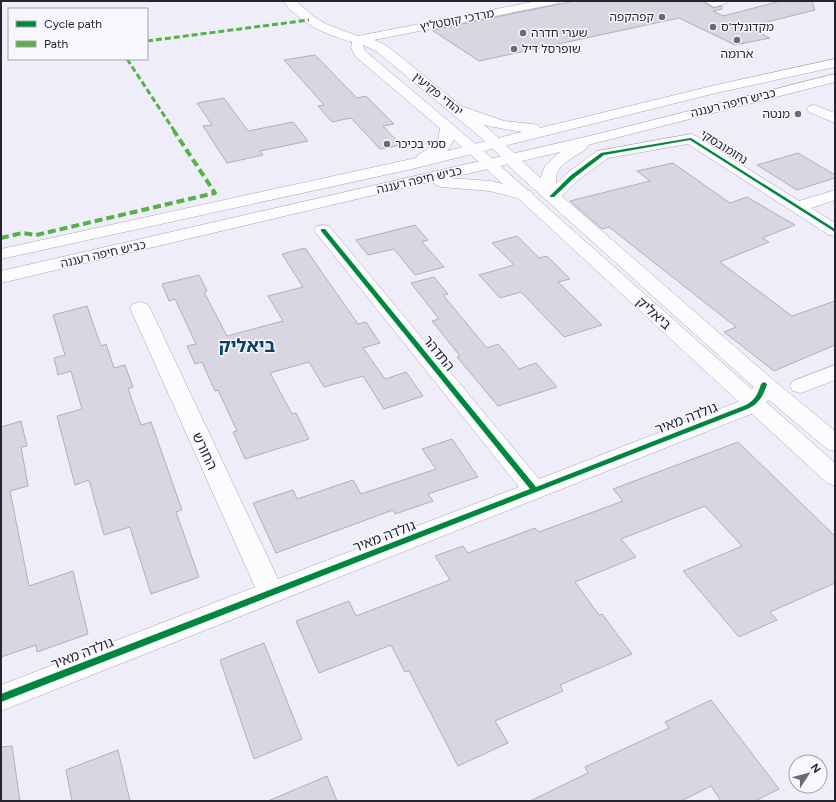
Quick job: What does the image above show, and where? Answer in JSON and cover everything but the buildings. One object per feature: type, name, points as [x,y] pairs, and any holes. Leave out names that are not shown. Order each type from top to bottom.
[{"type":"main road","name":"יהודי פקיעין","points":[[289,1],[309,20],[334,32],[360,39],[381,48],[455,108],[496,144],[510,159]]},
{"type":"main road","name":"מרדכי קוסטליץ","points":[[360,39],[555,1]]},
{"type":"main road","points":[[710,1],[714,3],[723,1]]},
{"type":"main road","name":"יהודי פקיעין","points":[[360,39],[356,43],[356,48],[360,53],[472,149]]},
{"type":"main road","name":"כביש חיפה רעננה","points":[[1,254],[412,164],[576,123],[835,63]]},
{"type":"main road","name":"כביש חיפה רעננה","points":[[1,277],[599,138],[835,78]]},
{"type":"main road","points":[[455,108],[491,123],[508,127],[536,128],[576,123]]},
{"type":"main road","points":[[814,109],[835,119]]},
{"type":"main road","points":[[412,164],[431,155],[446,142],[447,127]]},
{"type":"main road","points":[[552,196],[547,181],[552,169],[562,158],[599,138]]},
{"type":"main road","name":"נחומובסקי","points":[[552,196],[572,177],[604,154],[691,139],[835,231]]},
{"type":"main road","name":"ביאליק","points":[[472,149],[525,196],[759,394],[835,443]]},
{"type":"main road","name":"ביאליק","points":[[510,159],[552,196],[759,394],[835,477]]},
{"type":"main road","points":[[408,183],[463,183],[491,186],[525,196]]},
{"type":"main road","points":[[797,207],[835,195]]},
{"type":"main road","name":"התדהר","points":[[323,230],[536,490]]},
{"type":"main road","name":"החורש","points":[[140,308],[271,593]]},
{"type":"main road","points":[[801,386],[835,372]]},
{"type":"main road","name":"גולדה מאיר","points":[[1,698],[536,490],[759,394]]},
{"type":"marked path","points":[[148,41],[309,20]]},
{"type":"marked path","points":[[1,238],[22,233],[36,235],[215,193],[128,60]]},
{"type":"cycle path","points":[[552,196],[572,177],[603,154],[691,139],[835,231]]},
{"type":"cycle path","points":[[323,230],[535,490]]},
{"type":"cycle path","points":[[1,698],[743,409],[756,401],[760,396],[764,384]]},
{"type":"place","name":"קפהקפה","points":[[662,17]]},
{"type":"place","name":"מקדונלד'ס","points":[[713,27]]},
{"type":"place","name":"שערי חדרה","points":[[523,33]]},
{"type":"place","name":"ארומה","points":[[737,40]]},
{"type":"place","name":"שופרסל דיל","points":[[514,49]]},
{"type":"place","name":"מנטה","points":[[798,114]]},
{"type":"place","name":"סמי בכיכר","points":[[387,144]]},
{"type":"district","name":"ביאליק","points":[[247,346]]}]
